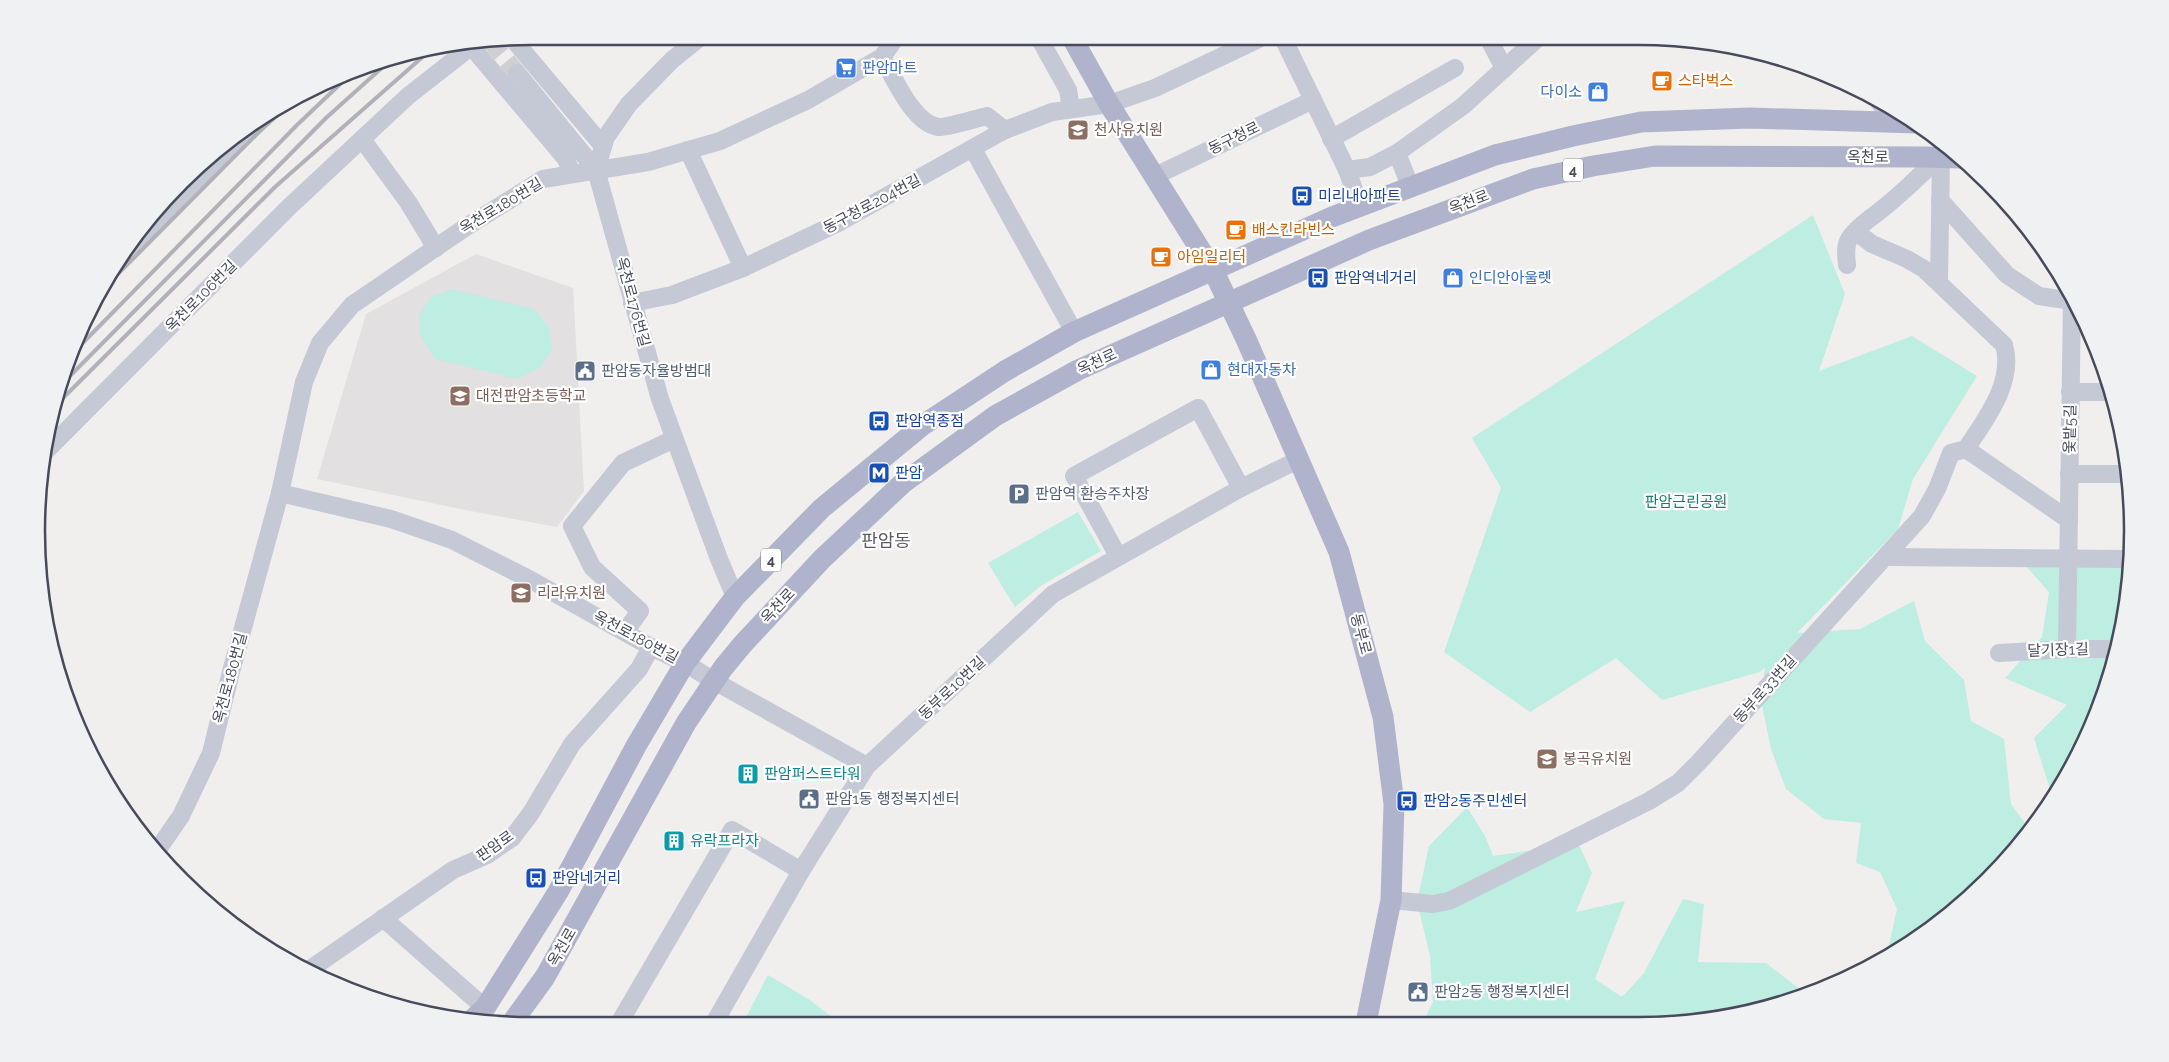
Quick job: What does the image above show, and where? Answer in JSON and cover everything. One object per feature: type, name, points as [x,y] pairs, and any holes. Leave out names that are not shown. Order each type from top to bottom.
[{"type":"main road","points":[[1075,45],[1212,270]]},
{"type":"main road","name":"4","points":[[479,1014],[558,892],[636,746],[685,663],[735,596],[822,508],[923,425],[1005,371],[1074,332],[1212,270],[1360,206],[1495,155],[1641,122],[1750,118],[1902,123]]},
{"type":"main road","name":"옥천로","points":[[516,1017],[545,977],[686,723],[742,645],[822,560],[903,483],[995,416],[1078,370],[1369,240],[1532,179],[1593,166],[1655,156],[1949,158]]},
{"type":"main road","name":"동부로","points":[[1212,270],[1229,302],[1338,552],[1383,717],[1394,804],[1391,900],[1367,1017]]},
{"type":"street","points":[[518,45],[603,146]]},
{"type":"street","points":[[672,60],[672,48],[675,45]]},
{"type":"street","points":[[596,170],[606,137],[629,104],[672,60],[691,45]]},
{"type":"street","points":[[891,45],[882,57],[904,97],[923,121],[940,127],[987,116],[1005,130]]},
{"type":"street","points":[[1043,45],[1068,90],[1070,110]]},
{"type":"street","name":"동구청로204번길","points":[[632,303],[672,295],[743,268],[840,222],[1005,130],[1052,112],[1110,104],[1155,88],[1246,45]]},
{"type":"street","points":[[1286,45],[1347,170],[1360,206]]},
{"type":"street","points":[[1492,45],[1504,68]]},
{"type":"street","points":[[1347,170],[1370,167],[1397,153],[1463,106],[1530,45]]},
{"type":"street","points":[[477,48],[566,159],[572,174]]},
{"type":"street","name":"옥천로106번길","points":[[53,444],[288,208],[408,96],[468,49]]},
{"type":"street","name":"옥천로180번길","points":[[161,845],[181,816],[211,753],[232,668],[280,493],[304,382],[320,343],[352,305],[543,179],[648,162],[720,141],[799,104],[882,57]]},
{"type":"street","points":[[1332,139],[1455,68]]},
{"type":"street","points":[[517,73],[596,170]]},
{"type":"street","name":"동구청로","points":[[1155,176],[1313,100]]},
{"type":"street","points":[[1887,114],[1893,123]]},
{"type":"street","points":[[362,140],[408,202],[436,248]]},
{"type":"street","points":[[974,149],[1074,332]]},
{"type":"street","points":[[688,150],[743,268]]},
{"type":"street","points":[[1397,153],[1410,186]]},
{"type":"street","points":[[1847,265],[1846,246],[1850,237],[1860,225],[1914,182],[1930,164],[1949,158]]},
{"type":"street","points":[[1939,282],[1940,200],[1950,159]]},
{"type":"street","points":[[166,211],[207,170]]},
{"type":"street","name":"옥천로176번길","points":[[596,170],[660,399],[735,596]]},
{"type":"street","points":[[1940,200],[2007,275],[2039,296],[2065,299]]},
{"type":"street","points":[[1856,232],[1872,244],[1907,259],[1939,282],[1961,306],[1991,331],[2004,345],[2007,356],[2006,372],[1997,397],[1966,449],[2069,520]]},
{"type":"street","name":"옻밭5길","points":[[2067,648],[2072,312]]},
{"type":"street","points":[[2070,392],[2103,392]]},
{"type":"street","points":[[1118,556],[1074,476],[1198,408],[1240,488]]},
{"type":"street","points":[[625,632],[640,611],[592,567],[572,526],[624,463],[674,439]]},
{"type":"street","name":"동부로33번길","points":[[1391,900],[1433,904],[1449,901],[1649,802],[1678,783],[1922,516],[1937,489],[1951,453],[1966,449]]},
{"type":"street","name":"동부로10번길","points":[[718,1017],[801,871],[867,766],[1053,594],[1240,488],[1298,460]]},
{"type":"street","points":[[2069,474],[2121,474]]},
{"type":"street","name":"옥천로180번길","points":[[280,493],[391,519],[452,540],[531,580],[651,647],[685,663],[714,682],[867,766]]},
{"type":"street","points":[[1886,557],[2123,559]]},
{"type":"street","name":"판암로","points":[[314,966],[453,870],[487,855],[512,838],[531,813],[572,744],[639,669],[651,647]]},
{"type":"street","name":"달기장1길","points":[[1999,653],[2067,648],[2109,649]]},
{"type":"street","points":[[623,1017],[732,830],[801,871]]},
{"type":"street","points":[[383,918],[479,1014]]},
{"type":"shaded area","name":"대전판암초등학교","points":[[476,254],[573,288],[584,491],[557,527],[317,479],[366,314]]},
{"type":"green space","name":"판암근린공원","points":[[1813,215],[1845,294],[1819,371],[1912,336],[1977,376],[1913,479],[1898,529],[1797,633],[1860,629],[1914,601],[1925,641],[1964,680],[1971,721],[2004,739],[2011,804],[2026,824],[2024,827],[1982,875],[1934,917],[1888,947],[1897,909],[1880,872],[1856,863],[1861,823],[1824,819],[1786,789],[1771,749],[1761,701],[1765,667],[1760,672],[1662,700],[1616,658],[1530,712],[1444,652],[1501,488],[1472,438]]},
{"type":"green space","points":[[452,289],[534,309],[549,327],[552,349],[540,368],[517,379],[435,359],[421,337],[419,315],[431,297]]},
{"type":"green space","points":[[1078,512],[1101,551],[1042,585],[1015,607],[988,563]]},
{"type":"green space","points":[[2123,560],[2115,626],[2098,687],[2074,746],[2050,789],[2034,738],[2067,705],[2005,678],[2042,637],[2049,592],[2025,565]]},
{"type":"green space","points":[[1467,807],[1485,836],[1493,856],[1578,843],[1592,873],[1576,912],[1625,901],[1595,979],[1622,997],[1644,973],[1683,899],[1704,904],[1698,962],[1766,963],[1800,989],[1733,1008],[1670,1016],[1426,1017],[1433,1002],[1430,956],[1417,902],[1429,846]]},
{"type":"green space","points":[[768,975],[810,1000],[832,1017],[746,1017]]},
{"type":"tunnel","points":[[495,46],[517,73]]},
{"type":"railway","points":[[65,396],[275,187],[422,58]]},
{"type":"railway","points":[[71,375],[326,118],[380,70]]},
{"type":"railway","points":[[83,343],[297,125],[340,84]]},
{"type":"railway","points":[[120,271],[272,120]]},
{"type":"place","name":"판암마트","points":[[846,68]]},
{"type":"place","name":"스타벅스","points":[[1662,81]]},
{"type":"place","name":"다이소","points":[[1598,92]]},
{"type":"place","name":"천사유치원","points":[[1078,130]]},
{"type":"place","name":"미리내아파트","points":[[1302,196]]},
{"type":"place","name":"배스킨라빈스","points":[[1236,230]]},
{"type":"place","name":"아임일리터","points":[[1161,257]]},
{"type":"place","name":"판암역네거리","points":[[1318,278]]},
{"type":"place","name":"인디안아울렛","points":[[1453,278]]},
{"type":"place","name":"현대자동차","points":[[1211,370]]},
{"type":"place","name":"판암동자율방범대","points":[[585,371]]},
{"type":"place","name":"대전판암초등학교","points":[[460,396]]},
{"type":"place","name":"판암역종점","points":[[879,421]]},
{"type":"place","name":"판암","points":[[879,473]]},
{"type":"place","name":"판암역 환승주차장","points":[[1019,494]]},
{"type":"place","name":"리라유치원","points":[[521,593]]},
{"type":"place","name":"봉곡유치원","points":[[1547,759]]},
{"type":"place","name":"판암퍼스트타워","points":[[748,774]]},
{"type":"place","name":"판암1동 행정복지센터","points":[[809,799]]},
{"type":"place","name":"판암2동주민센터","points":[[1407,801]]},
{"type":"place","name":"유락프라자","points":[[674,841]]},
{"type":"place","name":"판암네거리","points":[[536,878]]},
{"type":"place","name":"판암2동 행정복지센터","points":[[1418,992]]},
{"type":"district","name":"판암동","points":[[886,540]]}]
